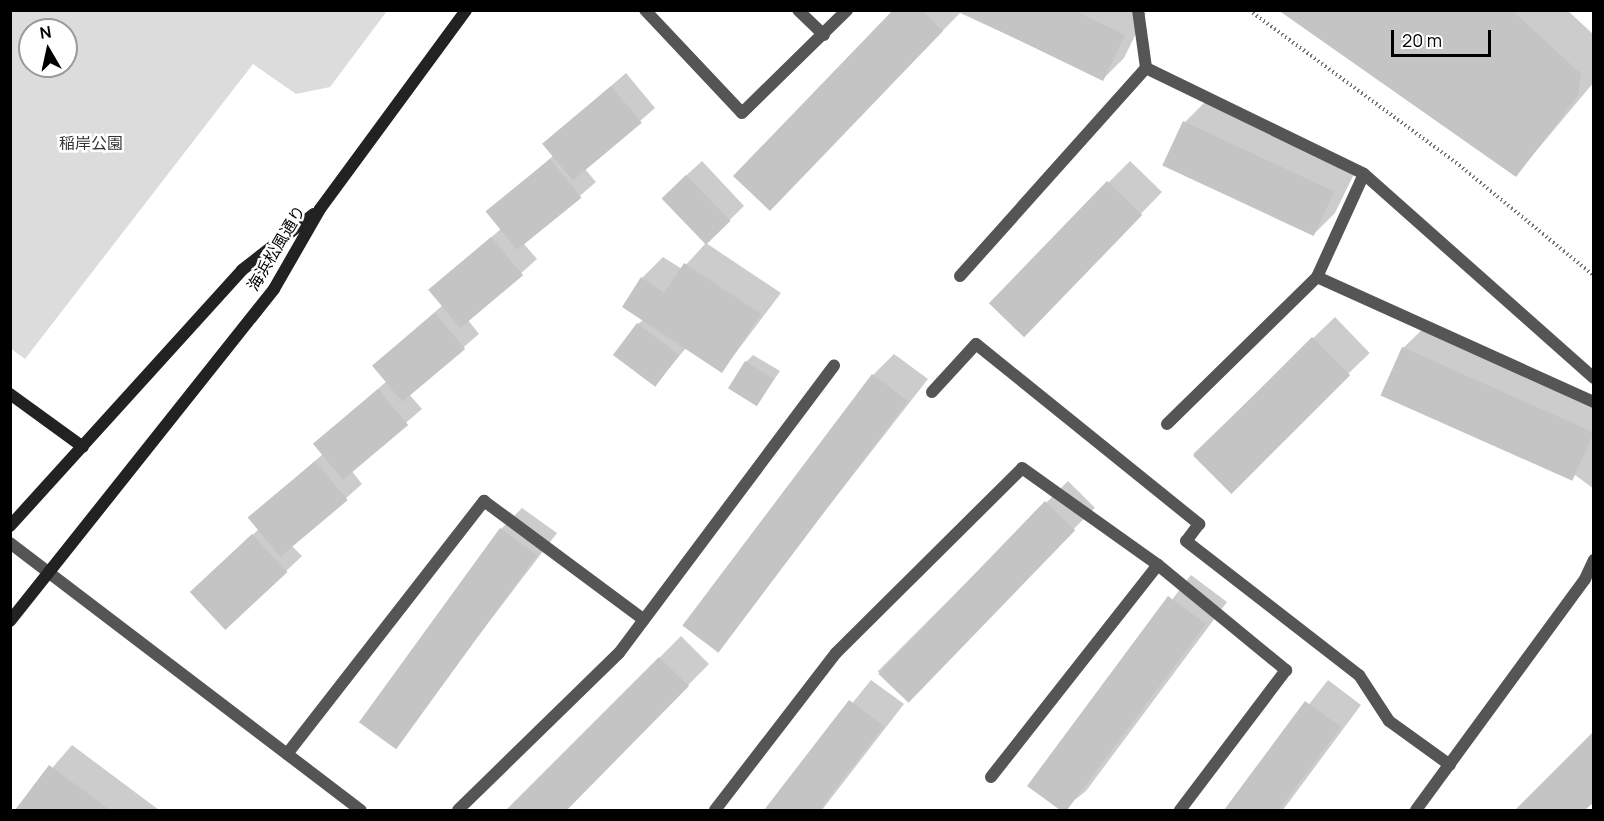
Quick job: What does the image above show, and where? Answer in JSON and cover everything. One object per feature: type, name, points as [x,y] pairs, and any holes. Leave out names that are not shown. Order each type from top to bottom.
[{"type":"street","points":[[320,209],[466,10]]},
{"type":"street","points":[[645,10],[742,113],[847,10]]},
{"type":"street","points":[[798,10],[824,35]]},
{"type":"street","points":[[960,276],[1146,68],[1138,10]]},
{"type":"street","points":[[1146,68],[1364,174],[1593,378]]},
{"type":"street","points":[[1167,424],[1317,277],[1364,174]]},
{"type":"street","name":"海浜松風通り","points":[[10,526],[242,270],[320,209]]},
{"type":"street","name":"海浜松風通り","points":[[10,621],[274,289],[320,209]]},
{"type":"street","points":[[1317,277],[1593,402]]},
{"type":"street","points":[[932,392],[976,344],[1198,524],[1186,542],[1359,675],[1389,722],[1450,765]]},
{"type":"street","points":[[458,810],[619,653],[834,366]]},
{"type":"street","points":[[10,394],[83,447]]},
{"type":"street","points":[[715,810],[836,653],[1022,468],[1158,564],[1286,670],[1180,810]]},
{"type":"street","points":[[287,754],[484,501],[644,621]]},
{"type":"street","points":[[10,543],[361,810]]},
{"type":"street","points":[[1416,810],[1589,581],[1593,560]]},
{"type":"street","points":[[991,777],[1158,564]]},
{"type":"path","points":[[1249,10],[1459,165],[1593,276]]},
{"type":"green space","name":"稲岸公園","points":[[11,10],[387,11],[330,87],[296,94],[253,64],[25,359],[10,348]]},
{"type":"building","points":[[893,10],[922,10],[943,31],[770,211],[733,176]]},
{"type":"building","points":[[957,10],[1073,10],[1125,35],[1103,81]]},
{"type":"building","points":[[1278,10],[1512,10],[1581,74],[1578,96],[1516,177]]},
{"type":"building","points":[[611,86],[642,123],[573,181],[542,144]]},
{"type":"building","points":[[1183,121],[1334,192],[1314,236],[1162,165]]},
{"type":"building","points":[[550,159],[581,198],[517,250],[485,211]]},
{"type":"building","points":[[686,175],[730,221],[706,245],[662,199]]},
{"type":"building","points":[[1107,181],[1142,215],[1024,337],[989,303]]},
{"type":"building","points":[[491,237],[523,275],[460,328],[428,290]]},
{"type":"building","points":[[684,263],[761,314],[722,373],[622,307],[641,277],[664,293]]},
{"type":"building","points":[[435,313],[465,349],[402,402],[372,366]]},
{"type":"building","points":[[637,323],[679,355],[655,387],[613,355]]},
{"type":"building","points":[[1312,337],[1350,375],[1231,494],[1193,456]]},
{"type":"building","points":[[1402,347],[1594,432],[1572,481],[1380,395]]},
{"type":"building","points":[[745,361],[774,379],[757,406],[728,388]]},
{"type":"building","points":[[872,374],[908,401],[718,653],[682,626]]},
{"type":"building","points":[[378,389],[408,425],[343,480],[313,444]]},
{"type":"building","points":[[315,461],[348,500],[280,557],[248,518]]},
{"type":"building","points":[[1045,501],[1075,530],[908,703],[878,674]]},
{"type":"building","points":[[500,528],[537,555],[396,749],[359,722]]},
{"type":"building","points":[[252,534],[287,572],[225,630],[190,592]]},
{"type":"building","points":[[1168,596],[1206,624],[1067,810],[1060,810],[1027,786]]},
{"type":"building","points":[[659,657],[689,686],[567,810],[506,810]]},
{"type":"building","points":[[849,700],[884,726],[819,810],[764,810]]},
{"type":"building","points":[[1305,701],[1341,727],[1279,810],[1224,810]]},
{"type":"building","points":[[1594,731],[1594,802],[1585,810],[1515,810]]},
{"type":"building","points":[[49,765],[110,810],[15,810]]}]
